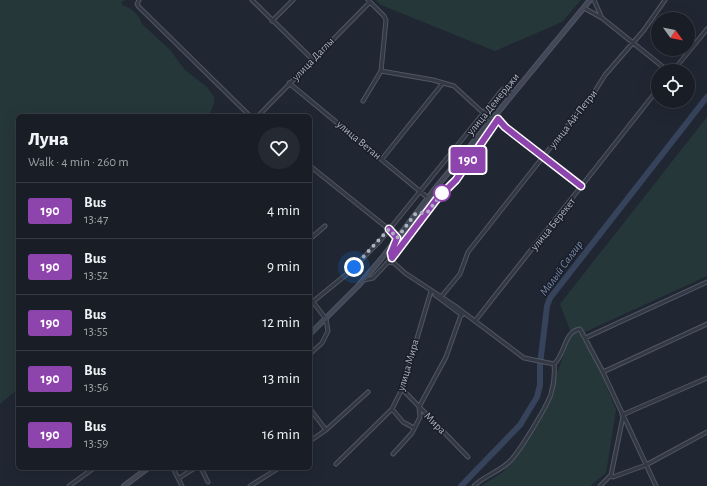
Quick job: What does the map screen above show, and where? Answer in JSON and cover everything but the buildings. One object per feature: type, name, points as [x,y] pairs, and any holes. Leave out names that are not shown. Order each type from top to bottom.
[{"type":"main road","name":"улица Демерджи","points":[[312,332],[364,280],[428,198],[590,0]]},
{"type":"main road","points":[[124,486],[145,470]]},
{"type":"street","points":[[139,0],[137,4],[139,7],[248,114]]},
{"type":"street","points":[[252,0],[312,59]]},
{"type":"street","points":[[272,21],[293,0]]},
{"type":"street","points":[[594,0],[602,18]]},
{"type":"street","name":"улица Ай-Петри","points":[[441,297],[460,274],[468,252],[595,91],[605,74],[644,30],[665,0]]},
{"type":"street","points":[[363,101],[381,71],[386,20],[369,1]]},
{"type":"street","name":"улица Даглы","points":[[260,114],[369,1]]},
{"type":"street","points":[[584,8],[602,18],[659,64]]},
{"type":"street","points":[[680,64],[707,29]]},
{"type":"street","points":[[381,71],[454,86],[492,121]]},
{"type":"street","name":"улица Ветан","points":[[290,83],[428,198]]},
{"type":"street","points":[[382,159],[443,83]]},
{"type":"street","points":[[312,302],[347,274],[389,229],[419,190],[502,90],[506,88],[512,94]]},
{"type":"street","name":"улица Берекет","points":[[476,321],[515,270],[524,262],[541,235],[579,192],[581,186],[651,98]]},
{"type":"street","points":[[364,280],[373,278],[392,258],[436,200],[462,171],[467,161],[498,119],[498,113]]},
{"type":"street","points":[[498,119],[505,127],[581,186]]},
{"type":"street","points":[[462,171],[469,168],[482,153],[484,139]]},
{"type":"street","points":[[312,168],[389,229],[397,238],[391,253],[394,263]]},
{"type":"street","points":[[416,213],[427,213]]},
{"type":"street","points":[[312,237],[325,226]]},
{"type":"street","points":[[388,262],[394,263],[461,315],[468,316]]},
{"type":"street","points":[[585,338],[707,282]]},
{"type":"street","points":[[431,291],[476,321],[524,358],[554,364]]},
{"type":"street","name":"улица Мира","points":[[336,464],[392,409],[402,390],[431,291]]},
{"type":"street","points":[[312,304],[326,319],[328,331],[322,343],[312,352]]},
{"type":"street","points":[[393,454],[412,434],[420,417],[419,407],[446,357],[461,315]]},
{"type":"street","points":[[603,372],[707,324]]},
{"type":"street","points":[[554,364],[558,360],[568,337],[576,329],[580,329],[603,372],[656,486]]},
{"type":"street","points":[[474,486],[480,479],[497,472],[511,460],[530,432],[551,394],[556,372],[554,364]]},
{"type":"street","points":[[623,416],[707,378]]},
{"type":"street","name":"Мира","points":[[402,390],[468,457]]},
{"type":"street","points":[[312,440],[326,430],[368,392]]},
{"type":"street","points":[[392,409],[403,422],[414,428]]},
{"type":"street","points":[[312,411],[326,430]]},
{"type":"street","points":[[600,486],[611,475],[623,416]]},
{"type":"street","points":[[611,475],[613,477],[646,465],[707,432]]},
{"type":"street","points":[[69,486],[91,470]]},
{"type":"street","points":[[174,470],[182,486]]},
{"type":"street","points":[[178,478],[192,470]]},
{"type":"street","points":[[202,470],[208,482]]},
{"type":"street","points":[[250,486],[276,470]]},
{"type":"shaded area","points":[[0,0],[126,0],[121,2],[122,5],[134,12],[142,24],[170,50],[185,70],[207,87],[214,97],[214,103],[210,114],[16,114],[16,391],[0,404]]},
{"type":"shaded area","points":[[376,0],[581,0],[562,22],[495,51],[381,5]]},
{"type":"shaded area","points":[[707,117],[707,276],[585,332],[616,410],[606,473],[590,486],[481,486],[503,472],[548,400],[571,333],[560,304]]},
{"type":"waterway","name":"Малый Салгир","points":[[461,486],[520,425],[537,397],[540,385],[540,365],[547,306],[550,298],[707,97]]},
{"type":"bus line","name":"190","points":[[389,229],[396,234],[397,238],[391,253],[392,258],[436,200],[456,180],[467,161],[498,119],[505,127],[581,186]]},
{"type":"route","points":[[354,267],[380,241],[389,229],[396,234],[397,238],[416,213],[427,213],[442,193]]}]
